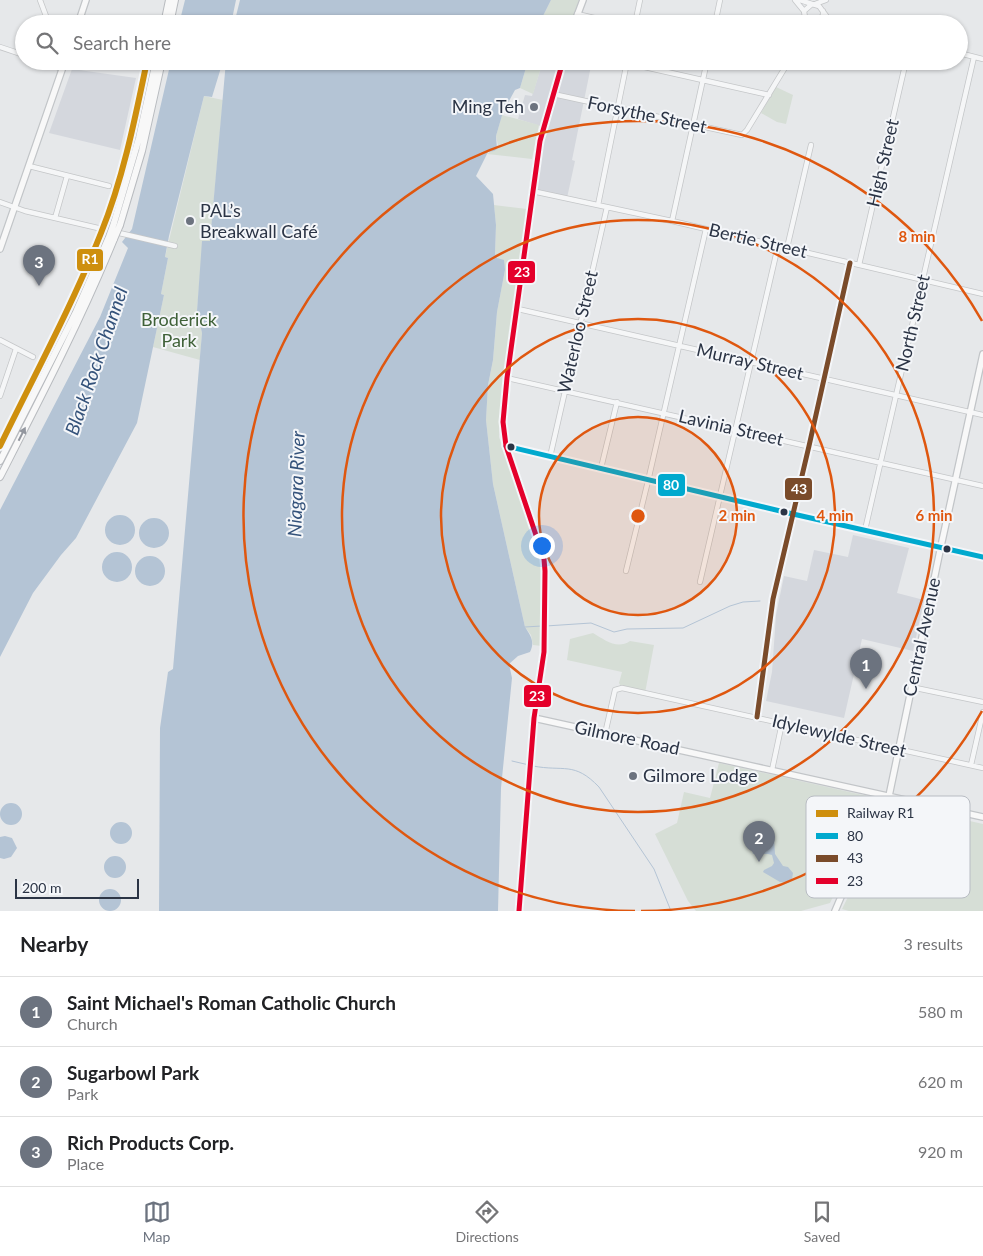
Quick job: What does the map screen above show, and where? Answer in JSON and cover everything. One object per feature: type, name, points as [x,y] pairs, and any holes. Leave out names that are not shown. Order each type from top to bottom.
[{"type":"highway","points":[[166,15],[169,0]]},
{"type":"highway","points":[[172,15],[175,0]]},
{"type":"highway","points":[[117,224],[154,70]]},
{"type":"highway","points":[[0,477],[54,371],[97,280],[142,150],[160,70]]},
{"type":"highway","points":[[0,461],[112,238]]},
{"type":"main road","points":[[81,15],[86,0]]},
{"type":"main road","points":[[578,14],[583,0]]},
{"type":"main road","points":[[0,249],[62,70]]},
{"type":"main road","points":[[519,911],[534,718],[544,662],[545,571],[544,559],[506,446],[503,422],[507,378],[518,310],[540,141],[560,70]]},
{"type":"main road","name":"Central Avenue","points":[[889,796],[940,546],[983,354]]},
{"type":"main road","name":"Gilmore Road","points":[[534,718],[889,796]]},
{"type":"main road","name":"Gilmore Road","points":[[970,814],[983,817]]},
{"type":"main road","name":"Central Avenue","points":[[835,911],[841,898]]},
{"type":"street","points":[[40,0],[46,15]]},
{"type":"street","points":[[637,15],[640,0]]},
{"type":"street","points":[[717,15],[720,0]]},
{"type":"street","points":[[795,0],[804,11],[805,15]]},
{"type":"street","points":[[800,0],[813,4],[826,15]]},
{"type":"street","points":[[804,11],[813,4],[826,0]]},
{"type":"street","points":[[823,15],[822,10],[826,0]]},
{"type":"street","points":[[578,14],[582,15]]},
{"type":"street","points":[[0,47],[15,52]]},
{"type":"street","points":[[968,55],[983,57]]},
{"type":"street","name":"North Street","points":[[865,530],[974,56]]},
{"type":"street","points":[[598,205],[625,70]]},
{"type":"street","points":[[661,70],[769,94],[784,70]]},
{"type":"street","points":[[672,221],[705,70]]},
{"type":"street","name":"High Street","points":[[859,265],[904,70]]},
{"type":"street","name":"Forsythe Street","points":[[553,94],[741,135],[748,130],[769,94]]},
{"type":"street","points":[[787,248],[811,145]]},
{"type":"street","points":[[28,166],[109,186]]},
{"type":"street","points":[[55,218],[67,176]]},
{"type":"street","name":"Bertie Street","points":[[532,191],[672,221],[983,294]]},
{"type":"street","points":[[0,202],[55,218],[175,246]]},
{"type":"street","name":"Waterloo Street","points":[[550,457],[607,207]]},
{"type":"street","points":[[626,571],[706,229]]},
{"type":"street","points":[[700,582],[778,246]]},
{"type":"street","points":[[757,717],[771,608],[850,263]]},
{"type":"street","name":"Murray Street","points":[[518,310],[983,415]]},
{"type":"street","points":[[0,340],[33,357]]},
{"type":"street","points":[[0,396],[16,349]]},
{"type":"street","name":"Lavinia Street","points":[[507,378],[664,412],[983,486]]},
{"type":"street","points":[[601,468],[617,402]]},
{"type":"street","points":[[506,446],[648,481],[983,557]]},
{"type":"street","points":[[911,687],[983,702]]},
{"type":"street","name":"Idylewylde Street","points":[[605,734],[615,690],[622,688],[983,768]]},
{"type":"street","points":[[971,765],[983,712]]},
{"type":"street","points":[[772,770],[783,723]]},
{"type":"shaded area","points":[[72,70],[136,78],[120,150],[49,133]]},
{"type":"shaded area","points":[[540,70],[590,70],[572,160],[575,161],[567,198],[532,191],[543,127],[518,119],[525,95],[532,96]]},
{"type":"shaded area","points":[[853,535],[909,548],[897,593],[924,600],[913,651],[862,639],[844,718],[766,701],[772,672],[776,615],[784,576],[807,581],[814,550],[848,557]]},
{"type":"green space","points":[[551,0],[579,0],[574,15],[544,15]]},
{"type":"green space","points":[[525,70],[540,70],[533,94],[520,88]]},
{"type":"green space","points":[[776,87],[793,95],[786,124],[777,122],[761,113]]},
{"type":"green space","name":"Broderick Park","points":[[204,96],[223,100],[210,242],[203,241],[197,311],[202,333],[200,360],[153,347],[164,295],[161,294],[168,258],[165,257]]},
{"type":"green space","points":[[502,115],[539,125],[532,159],[487,154],[498,145],[496,136]]},
{"type":"green space","points":[[494,205],[527,209],[517,303],[502,391],[499,437],[541,558],[542,646],[533,645],[531,635],[525,627],[493,484],[486,420],[488,385],[493,360],[497,312],[505,270],[495,254],[496,225]]},
{"type":"green space","points":[[593,633],[607,641],[620,645],[630,641],[654,645],[645,693],[623,689],[619,683],[622,672],[567,660],[570,639]]},
{"type":"green space","points":[[719,763],[868,796],[806,796],[806,898],[832,898],[830,903],[801,911],[696,911],[688,901],[655,834],[677,823],[684,792],[710,798]]},
{"type":"green space","points":[[970,821],[983,824],[983,911],[849,911],[842,909],[847,898],[970,898]]},
{"type":"water","points":[[185,0],[236,0],[233,15],[181,15]]},
{"type":"water","points":[[240,0],[551,0],[544,15],[236,15]]},
{"type":"water","name":"Black Rock Channel","points":[[169,70],[220,70],[212,97],[204,96],[169,236],[165,257],[168,258],[161,294],[164,295],[137,423],[76,538],[33,593],[0,657],[0,510],[100,317],[128,248],[122,242],[132,229]]},
{"type":"water","name":"Niagara River","points":[[225,70],[525,70],[520,88],[515,90],[503,112],[496,136],[497,149],[488,152],[476,176],[493,194],[496,225],[495,254],[497,258],[504,260],[505,270],[497,312],[493,360],[488,385],[486,420],[493,484],[525,627],[531,636],[532,642],[530,652],[518,656],[509,664],[512,678],[501,788],[498,911],[159,911],[160,728],[168,672],[173,669],[202,333],[197,311],[202,241],[210,241]]},
{"type":"water","points":[[120,515],[126,516],[134,524],[134,536],[126,544],[120,545],[114,544],[106,536],[105,530],[106,524],[114,516]]},
{"type":"water","points":[[154,518],[160,519],[168,527],[168,539],[160,547],[154,548],[148,547],[140,539],[139,533],[140,527],[148,519]]},
{"type":"water","points":[[117,552],[123,553],[131,561],[131,573],[123,581],[117,582],[111,581],[103,573],[102,567],[103,561],[111,553]]},
{"type":"water","points":[[150,556],[156,557],[164,565],[164,577],[156,585],[150,586],[144,585],[136,577],[135,571],[136,565],[144,557]]},
{"type":"water","points":[[11,803],[19,806],[22,814],[19,822],[11,825],[3,822],[0,814],[3,806]]},
{"type":"water","points":[[121,822],[129,825],[132,833],[129,841],[121,844],[113,841],[110,833],[113,825]]},
{"type":"water","points":[[0,837],[12,838],[17,848],[11,857],[4,859],[0,858]]},
{"type":"water","points":[[770,838],[774,838],[775,854],[783,866],[788,867],[793,873],[792,879],[788,883],[780,882],[763,872],[774,863],[772,855],[753,854],[752,851],[755,849],[765,848]]},
{"type":"water","points":[[115,856],[123,859],[126,867],[123,875],[115,878],[107,875],[104,867],[107,859]]},
{"type":"water","points":[[110,889],[118,892],[121,900],[118,908],[110,911],[102,908],[99,900],[102,892]]},
{"type":"waterway","points":[[546,626],[591,623],[614,632],[627,629],[683,628],[730,606],[743,602],[760,601]]},
{"type":"waterway","points":[[525,627],[542,626]]},
{"type":"waterway","points":[[512,761],[529,765]]},
{"type":"waterway","points":[[533,766],[575,771],[590,779],[599,787],[654,869],[671,911]]},
{"type":"rail line","name":"R1","points":[[0,446],[65,314],[101,233],[122,170],[145,70]]},
{"type":"transit line","name":"23","points":[[519,911],[534,718],[544,652],[545,571],[544,559],[506,446],[503,422],[507,378],[540,141],[560,70]]},
{"type":"transit line","name":"43","points":[[757,717],[773,599],[850,263]]},
{"type":"transit line","name":"80","points":[[506,446],[983,557]]},
{"type":"place","name":"Ming Teh","points":[[534,107]]},
{"type":"place","name":"PAL’s Breakwall Café","points":[[190,221]]},
{"type":"place","name":"Rich Products Corp.","points":[[39,286]]},
{"type":"place","name":"Saint Michael's Roman Catholic Church","points":[[866,689]]},
{"type":"place","name":"Gilmore Lodge","points":[[633,776]]},
{"type":"place","name":"Sugarbowl Park","points":[[759,862]]}]
